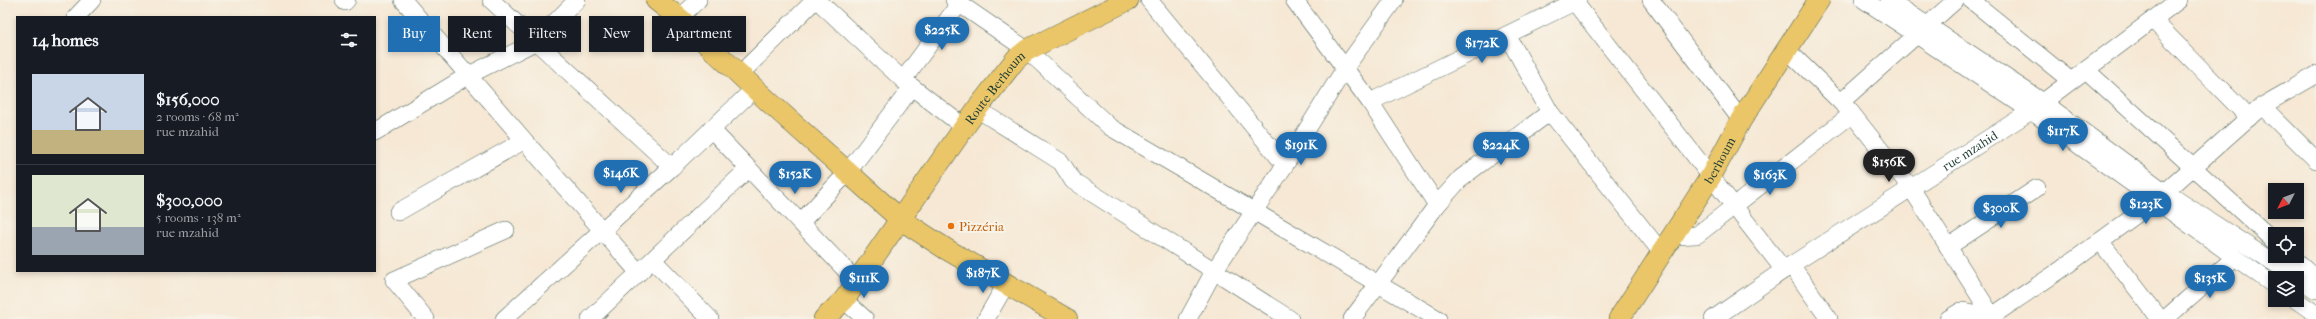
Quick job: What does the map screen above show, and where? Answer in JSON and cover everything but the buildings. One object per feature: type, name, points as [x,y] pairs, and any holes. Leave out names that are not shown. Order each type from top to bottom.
[{"type":"main road","points":[[656,0],[676,16]]},
{"type":"main road","name":"Route Berhoum","points":[[824,319],[844,300],[964,127],[1016,59],[1027,50],[1128,0]]},
{"type":"main road","name":"berhoum","points":[[1619,319],[1711,176],[1742,120],[1819,0]]},
{"type":"main road","points":[[716,52],[900,219],[946,249],[1067,319]]},
{"type":"street","points":[[77,16],[92,0]]},
{"type":"street","points":[[403,0],[523,141],[639,273]]},
{"type":"street","points":[[491,0],[514,22]]},
{"type":"street","points":[[561,16],[577,0]]},
{"type":"street","points":[[681,16],[698,0]]},
{"type":"street","points":[[504,319],[672,167],[711,129],[747,81],[816,0],[908,83],[964,127]]},
{"type":"street","points":[[1149,0],[1285,165]]},
{"type":"street","points":[[1294,0],[1370,102],[1437,205]]},
{"type":"street","points":[[1188,319],[1214,271],[1285,165],[1345,68],[1394,0]]},
{"type":"street","points":[[1651,0],[1742,120]]},
{"type":"street","points":[[1864,0],[1922,30],[2037,106],[2160,197],[2234,258],[2268,281]]},
{"type":"street","points":[[1890,0],[1922,30]]},
{"type":"street","points":[[1507,35],[1550,112],[1667,244],[1697,235],[1734,206],[1846,108],[1922,30],[1956,0]]},
{"type":"street","points":[[1971,0],[2071,81]]},
{"type":"street","name":"rue mzahid","points":[[1713,319],[1787,267],[2037,106],[2179,0]]},
{"type":"street","points":[[1370,102],[1576,1],[1734,206],[1787,267],[1829,319]]},
{"type":"street","points":[[801,222],[847,172],[908,83],[956,2],[1027,50],[1110,127],[1438,319]]},
{"type":"street","points":[[2153,20],[2249,118]]},
{"type":"street","points":[[1787,50],[1846,108],[1911,188],[1992,316]]},
{"type":"street","points":[[376,131],[467,76],[515,52]]},
{"type":"street","points":[[546,52],[672,167]]},
{"type":"street","points":[[2086,70],[2268,236]]},
{"type":"street","points":[[1948,319],[1961,311],[1992,316],[2100,241],[2160,197],[2262,106],[2316,75]]},
{"type":"street","points":[[2262,106],[2316,160]]},
{"type":"street","points":[[977,109],[1061,162],[1073,181],[1290,319]]},
{"type":"street","points":[[1352,319],[1437,205],[1461,178],[1550,112]]},
{"type":"street","points":[[711,129],[857,282]]},
{"type":"street","points":[[398,212],[523,141]]},
{"type":"street","points":[[590,319],[748,169]]},
{"type":"street","points":[[1948,247],[2037,188]]},
{"type":"street","points":[[2160,197],[2316,290]]},
{"type":"street","points":[[426,319],[394,280],[506,230]]},
{"type":"street","points":[[2100,241],[2160,319]]},
{"type":"street","points":[[2165,319],[2234,258]]},
{"type":"street","points":[[653,260],[710,319]]},
{"type":"street","points":[[2298,263],[2316,279]]},
{"type":"street","points":[[986,319],[1006,284]]},
{"type":"street","points":[[844,300],[864,319]]},
{"type":"street","points":[[2304,306],[2316,314]]},
{"type":"place","name":"Pizzéria","points":[[951,226]]}]
